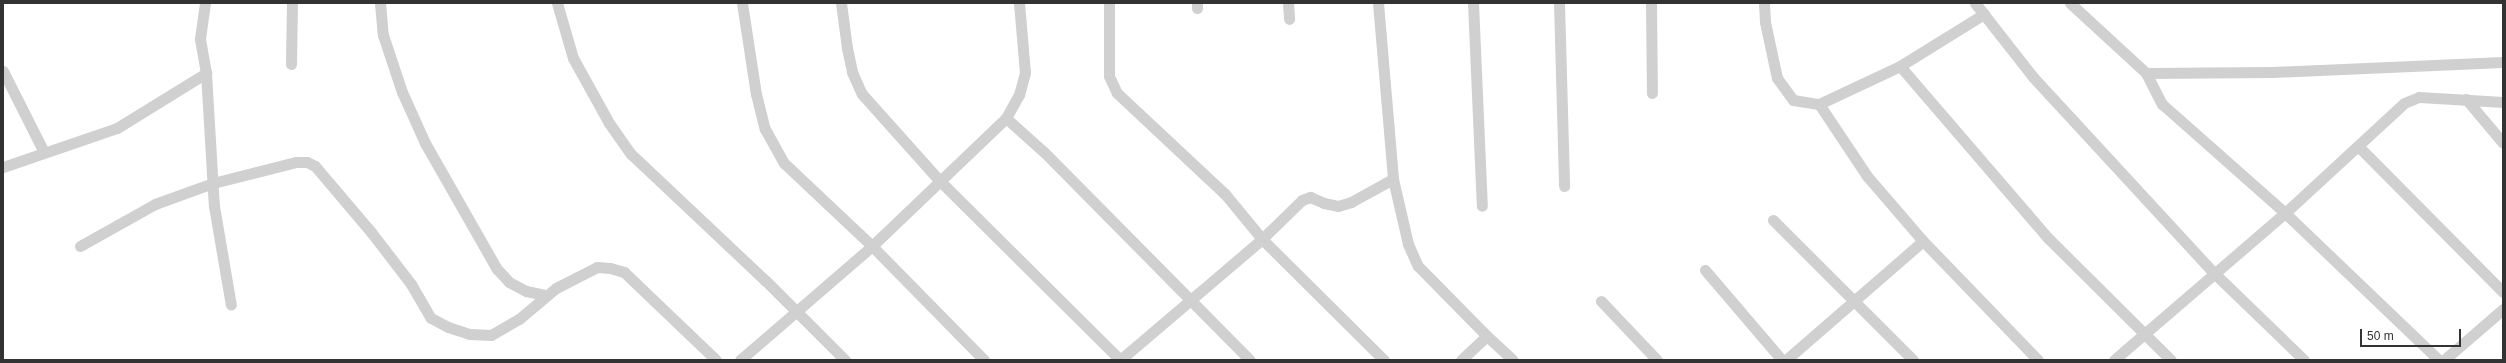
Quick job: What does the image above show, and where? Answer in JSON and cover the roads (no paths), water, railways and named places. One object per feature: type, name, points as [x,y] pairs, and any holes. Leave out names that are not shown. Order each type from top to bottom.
[{"type":"street","points":[[205,3],[200,39],[206,73],[214,206],[231,306]]},
{"type":"street","points":[[291,64],[292,3]]},
{"type":"street","points":[[380,3],[383,35],[402,92],[426,144],[497,269],[509,282],[526,291],[545,295]]},
{"type":"street","points":[[557,3],[574,58],[609,123],[631,154],[797,312],[845,360]]},
{"type":"street","points":[[742,3],[756,94],[765,129],[784,163],[872,246],[984,360]]},
{"type":"street","points":[[841,3],[846,48],[852,72],[862,94],[939,180],[1120,360],[1262,239],[1302,200],[1310,197],[1324,203],[1338,206],[1351,202],[1393,179]]},
{"type":"street","points":[[740,360],[872,246],[939,180],[1006,118],[1018,95],[1025,73],[1019,3]]},
{"type":"street","points":[[1109,3],[1109,76],[1116,93],[1225,194],[1262,239],[1384,360]]},
{"type":"street","points":[[1288,3],[1289,19]]},
{"type":"street","points":[[1378,3],[1393,179],[1408,244],[1418,266],[1487,336],[1513,360]]},
{"type":"street","points":[[1473,3],[1482,206]]},
{"type":"street","points":[[1559,3],[1564,186]]},
{"type":"street","points":[[1650,3],[1652,93]]},
{"type":"street","points":[[1764,3],[1765,22],[1777,78],[1793,100],[1819,104],[1900,66],[1984,14]]},
{"type":"street","points":[[1975,3],[2033,77],[2214,273],[2304,360]]},
{"type":"street","points":[[2070,3],[2146,73],[2162,104],[2285,213],[2439,360]]},
{"type":"street","points":[[2146,73],[2273,72],[2503,62]]},
{"type":"street","points":[[1900,66],[2048,238],[2171,360]]},
{"type":"street","points":[[3,71],[44,152]]},
{"type":"street","points":[[3,167],[117,128],[206,73]]},
{"type":"street","points":[[2114,360],[2285,213],[2412,98],[2466,99],[2503,102]]},
{"type":"street","points":[[2466,99],[2503,143]]},
{"type":"street","points":[[1819,104],[1867,176],[1923,241],[2038,360]]},
{"type":"street","points":[[1006,118],[1045,153],[1250,360]]},
{"type":"street","points":[[2359,147],[2503,292]]},
{"type":"street","points":[[80,246],[155,204],[213,183],[296,162],[315,166],[402,273],[431,318],[448,327],[470,334],[491,335],[519,319],[545,295],[596,267],[610,268],[624,272],[716,360]]},
{"type":"street","points":[[1773,220],[1913,360]]},
{"type":"street","points":[[1786,360],[1923,241]]},
{"type":"street","points":[[1705,270],[1782,360]]},
{"type":"street","points":[[1601,301],[1657,360]]},
{"type":"street","points":[[2444,360],[2503,309]]},
{"type":"street","points":[[1461,360],[1487,336]]}]
